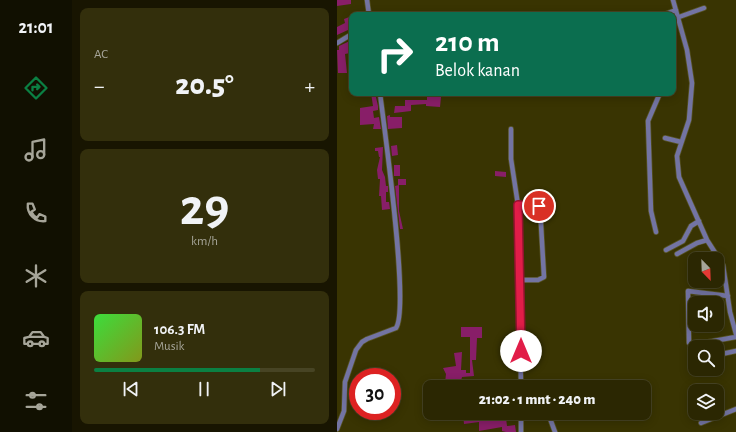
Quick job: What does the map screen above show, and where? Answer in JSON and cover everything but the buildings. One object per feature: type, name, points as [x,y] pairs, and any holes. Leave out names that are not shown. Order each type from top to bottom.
[{"type":"street","points":[[367,0],[369,12]]},
{"type":"street","points":[[673,0],[687,50],[692,84],[689,120],[677,156],[679,177],[707,240],[723,265],[736,335],[691,345],[689,343],[688,291],[728,296]]},
{"type":"street","points":[[679,17],[704,8]]},
{"type":"street","points":[[671,12],[676,10]]},
{"type":"street","points":[[337,43],[349,36]]},
{"type":"street","points":[[337,429],[344,411],[344,394],[347,375],[356,350],[362,342],[367,339],[396,328],[399,318],[400,285],[388,151],[380,96]]},
{"type":"street","points":[[656,232],[651,211],[648,121],[659,96]]},
{"type":"street","points":[[511,129],[511,159],[518,205],[521,380]]},
{"type":"street","points":[[665,138],[681,142]]},
{"type":"street","points":[[518,205],[540,207],[544,275],[543,278],[538,280],[519,280]]},
{"type":"street","points":[[666,250],[683,242],[691,226],[699,221]]},
{"type":"street","points":[[677,254],[697,243],[707,240]]},
{"type":"street","points":[[724,354],[736,351]]},
{"type":"street","points":[[701,423],[736,409]]},
{"type":"street","points":[[521,420],[521,432]]},
{"type":"street","points":[[551,420],[555,432]]},
{"type":"route","points":[[521,351],[518,205],[539,206]]}]
